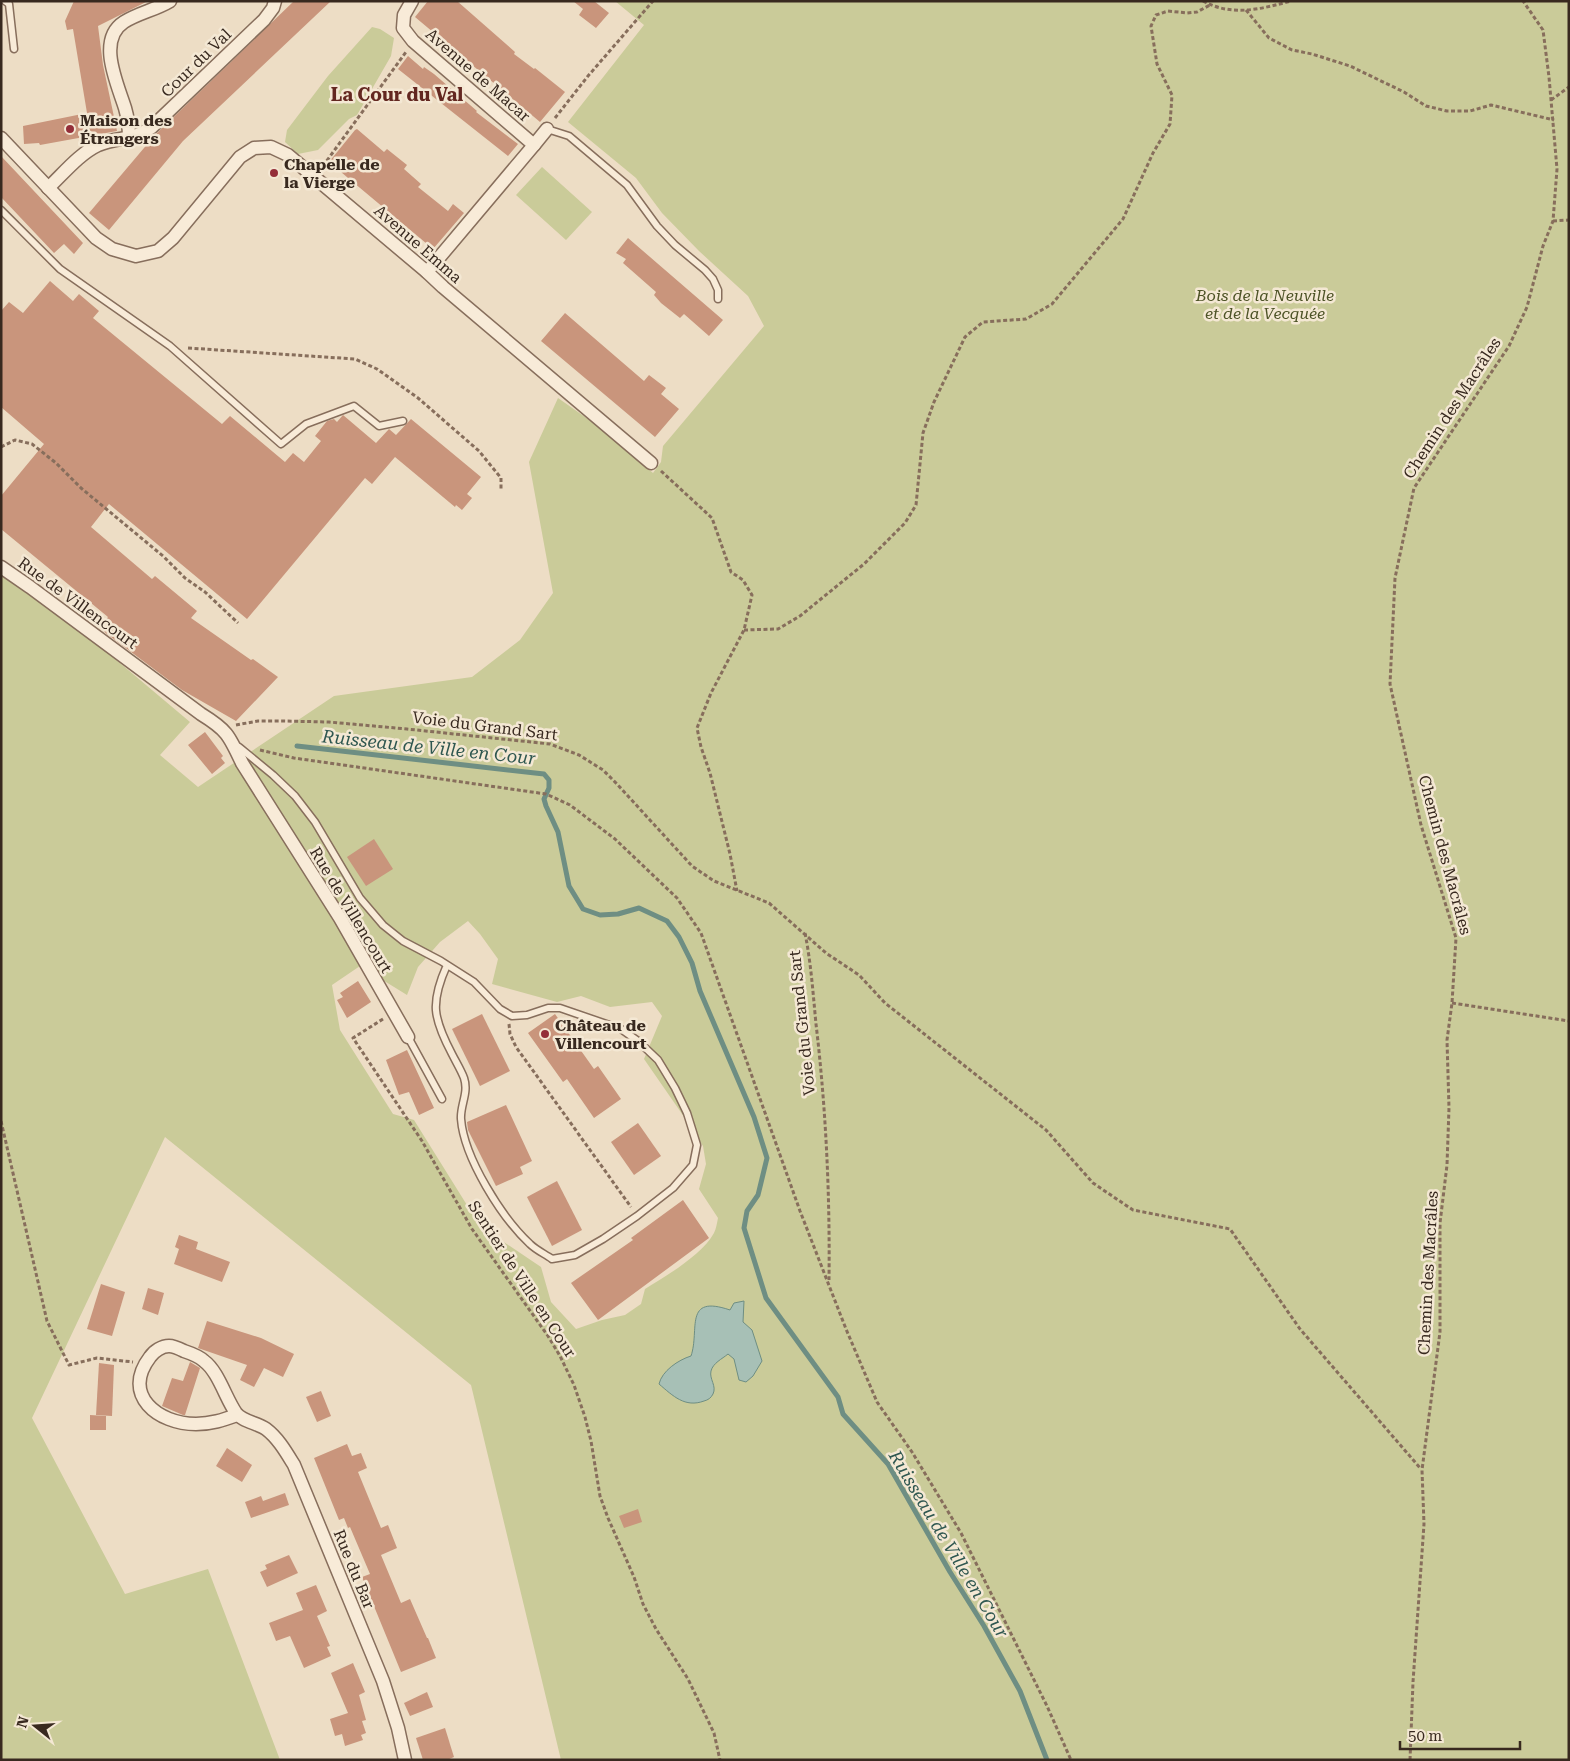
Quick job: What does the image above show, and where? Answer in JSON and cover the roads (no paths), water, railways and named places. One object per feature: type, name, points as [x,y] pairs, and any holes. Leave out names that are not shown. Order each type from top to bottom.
[{"type":"street","points":[[129,139],[126,109],[114,76],[110,56],[113,34],[124,22],[170,1]]},
{"type":"street","name":"Cour du Val","points":[[48,188],[91,149],[106,142],[129,139],[146,131],[270,14],[275,1]]},
{"type":"street","name":"Avenue de Macar","points":[[412,1],[404,16],[403,28],[413,41],[534,145]]},
{"type":"street","name":"Avenue de Macar","points":[[427,272],[547,129]]},
{"type":"street","points":[[1,138],[48,188]]},
{"type":"street","name":"Avenue Emma","points":[[48,188],[96,238],[112,249],[136,256],[158,251],[173,238],[240,157],[254,148],[271,147],[288,155],[651,463]]},
{"type":"street","name":"Rue de Villencourt","points":[[1,567],[201,714],[219,725],[228,735],[242,763],[340,918],[408,1038]]},
{"type":"street","points":[[170,1346],[205,1361],[216,1376],[237,1414],[217,1422],[197,1424],[180,1422],[158,1415],[147,1405],[141,1392],[140,1376],[144,1365],[152,1354],[161,1348],[170,1346]]},
{"type":"street","name":"Rue du Bar","points":[[237,1414],[266,1429],[282,1446],[294,1465],[383,1681],[398,1728],[405,1760]]},
{"type":"lane","points":[[5,1],[9,4],[14,49]]},
{"type":"lane","points":[[547,129],[569,136],[627,185],[657,226],[675,245],[705,270],[713,280],[718,290],[718,300]]},
{"type":"lane","points":[[1,210],[60,269],[170,346],[281,444],[306,424],[354,406],[379,426],[403,421]]},
{"type":"lane","name":"Rue de Villencourt","points":[[228,735],[244,753],[273,775],[295,796],[315,822],[360,898],[383,925],[403,941],[447,964],[474,982],[500,1009],[512,1016],[527,1015],[548,1008],[560,1008],[621,1029],[638,1041],[658,1060],[687,1113],[697,1144],[693,1165],[674,1188],[603,1239],[575,1254],[552,1258],[531,1246],[504,1215],[487,1187],[468,1148],[461,1118],[466,1096],[464,1080],[442,1035],[436,1017],[435,999],[447,964]]},
{"type":"lane","name":"Rue de Villencourt","points":[[408,1038],[442,1100]]},
{"type":"waterway","name":"Ruisseau de Ville en Cour","points":[[297,746],[544,774],[549,780],[549,788],[544,799],[558,832],[569,886],[583,909],[600,915],[618,914],[639,908],[667,921],[679,937],[692,963],[700,991],[754,1117],[767,1158],[758,1195],[747,1211],[744,1228],[766,1298],[838,1397],[843,1414],[888,1464],[950,1572],[984,1626],[1020,1691],[1047,1760]]},
{"type":"place","name":"Maison des Étrangers","points":[[70,129]]},
{"type":"place","name":"Chapelle de la Vierge","points":[[274,173]]},
{"type":"place","name":"Château de Villencourt","points":[[545,1034]]},
{"type":"district","name":"La Cour du Val","points":[[397,94]]},
{"type":"park label","name":"Bois de la Neuville et de la Vecquée","points":[[1265,304]]}]
